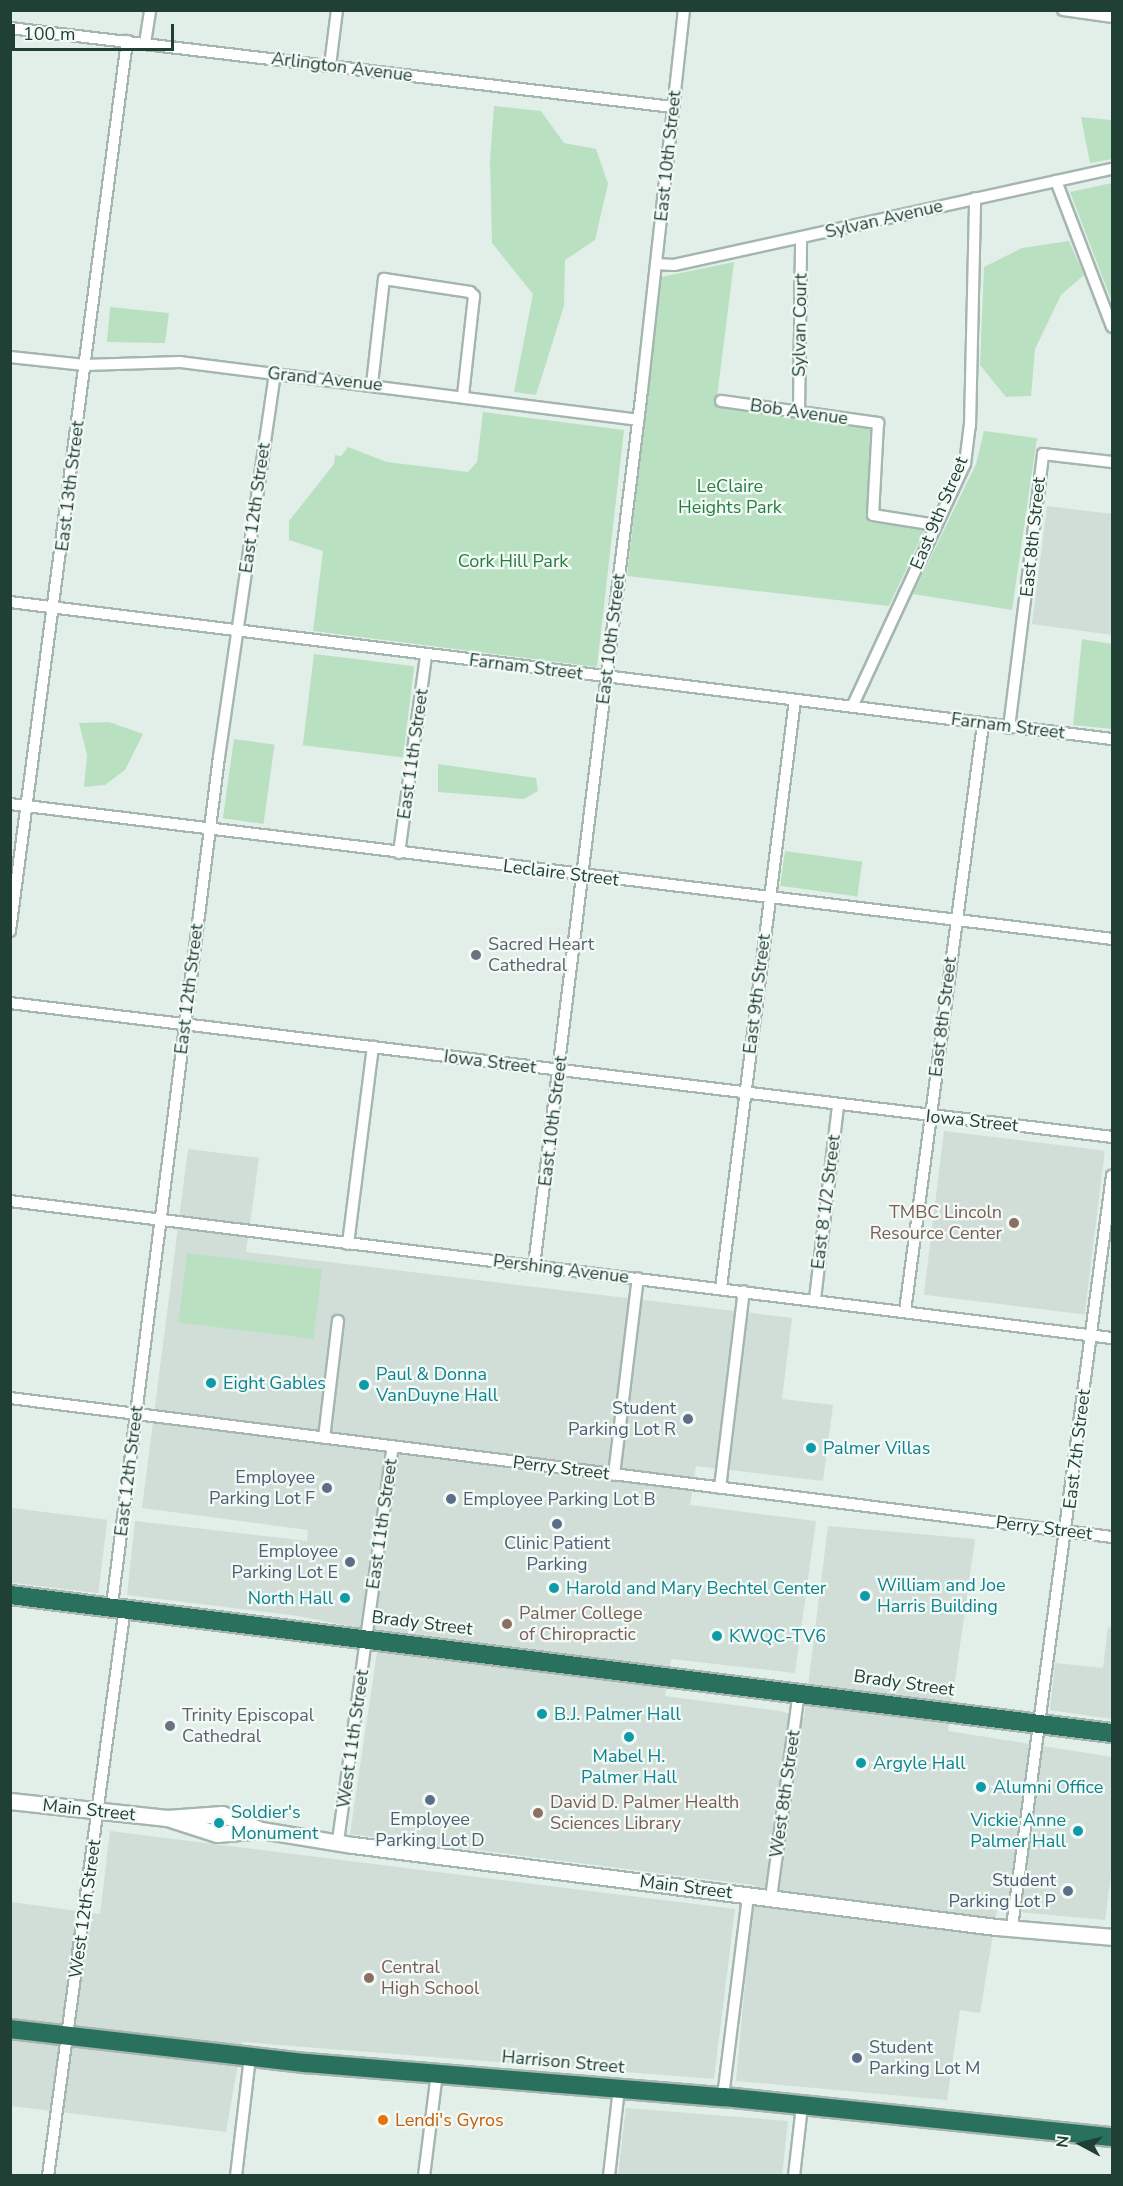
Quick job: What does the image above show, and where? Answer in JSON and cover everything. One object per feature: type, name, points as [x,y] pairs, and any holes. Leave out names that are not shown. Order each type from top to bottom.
[{"type":"highway","name":"Brady Street","points":[[10,1595],[119,1606],[1113,1732]]},
{"type":"highway","name":"Harrison Street","points":[[10,2029],[250,2057],[723,2097],[1113,2137]]},
{"type":"street","points":[[146,43],[150,10]]},
{"type":"street","points":[[330,66],[337,10]]},
{"type":"street","name":"East 10th Street","points":[[534,1266],[638,420],[684,10]]},
{"type":"street","points":[[1063,10],[1113,17]]},
{"type":"street","name":"Arlington Avenue","points":[[10,28],[673,107]]},
{"type":"street","name":"East 13th Street","points":[[10,932],[127,41]]},
{"type":"street","name":"Sylvan Avenue","points":[[656,264],[674,265],[1113,169]]},
{"type":"street","points":[[1056,181],[1113,327]]},
{"type":"street","name":"East 9th Street","points":[[852,707],[965,464],[970,426],[975,198]]},
{"type":"street","name":"Sylvan Court","points":[[799,411],[801,238]]},
{"type":"street","points":[[372,384],[384,279],[470,292],[474,296],[463,396]]},
{"type":"street","name":"Grand Avenue","points":[[10,357],[85,365],[180,362],[372,384],[638,420]]},
{"type":"street","name":"East 12th Street","points":[[119,1606],[136,1413],[160,1221],[210,828],[275,374]]},
{"type":"street","name":"Bob Avenue","points":[[721,401],[878,423],[873,515],[936,525]]},
{"type":"street","name":"East 8th Street","points":[[1009,728],[1042,454],[1113,462]]},
{"type":"street","name":"Farnam Street","points":[[10,602],[1009,728],[1113,739]]},
{"type":"street","name":"East 11th Street","points":[[399,854],[426,655]]},
{"type":"street","name":"East 9th Street","points":[[721,1288],[795,700]]},
{"type":"street","name":"East 8th Street","points":[[905,1311],[983,724]]},
{"type":"street","name":"Leclaire Street","points":[[10,804],[399,854],[1113,939]]},
{"type":"street","name":"Iowa Street","points":[[10,1003],[930,1117],[1113,1137]]},
{"type":"street","points":[[348,1244],[373,1047]]},
{"type":"street","name":"East 8 1/2 Street","points":[[815,1299],[838,1105]]},
{"type":"street","name":"East 7th Street","points":[[1012,1927],[1113,1176]]},
{"type":"street","name":"Pershing Avenue","points":[[10,1201],[348,1244],[815,1299],[1113,1338]]},
{"type":"street","points":[[614,1475],[638,1278]]},
{"type":"street","points":[[720,1488],[744,1291]]},
{"type":"street","points":[[324,1438],[338,1321]]},
{"type":"street","name":"Perry Street","points":[[10,1398],[1113,1537]]},
{"type":"street","name":"East 11th Street","points":[[367,1637],[393,1448]]},
{"type":"street","name":"West 12th Street","points":[[48,2175],[65,2036],[98,1812],[119,1606]]},
{"type":"street","name":"West 11th Street","points":[[338,1841],[367,1637]]},
{"type":"street","name":"West 8th Street","points":[[771,1898],[799,1691]]},
{"type":"street","name":"Main Street","points":[[10,1801],[167,1818],[217,1834],[261,1830],[771,1898],[1113,1937]]},
{"type":"street","points":[[723,2097],[748,1895]]},
{"type":"street","points":[[236,2175],[250,2057]]},
{"type":"street","points":[[424,2175],[436,2073]]},
{"type":"street","points":[[609,2175],[620,2088]]},
{"type":"street","points":[[794,2175],[802,2106]]},
{"type":"shaded area","points":[[1047,506],[1112,514],[1112,635],[1032,624]]},
{"type":"shaded area","name":"TMBC Lincoln Resource Center","points":[[944,1131],[1105,1151],[1085,1315],[924,1295]]},
{"type":"shaded area","name":"Palmer College of Chiropractic","points":[[188,1149],[259,1158],[246,1252],[792,1318],[782,1399],[833,1405],[823,1481],[696,1466],[690,1505],[816,1521],[795,1673],[671,1659],[665,1696],[780,1711],[804,1718],[828,1526],[975,1539],[948,1731],[1112,1757],[1112,1867],[1105,1920],[997,1910],[980,2013],[960,2010],[947,2100],[736,2081],[754,1885],[350,1834],[380,1632],[298,1616],[127,1595],[135,1521],[307,1541],[308,1530],[142,1508]]},
{"type":"shaded area","points":[[11,1508],[107,1520],[98,1593],[10,1582]]},
{"type":"shaded area","points":[[1108,1627],[1112,1628],[1112,1719],[1050,1710],[1055,1663],[1103,1668]]},
{"type":"shaded area","name":"Central High School","points":[[110,1831],[735,1909],[714,2079],[242,2042],[226,2132],[11,2106],[11,1902],[100,1914]]},
{"type":"shaded area","points":[[626,2108],[788,2121],[782,2175],[618,2175]]},
{"type":"green space","points":[[494,106],[541,111],[564,143],[596,149],[608,184],[595,240],[565,260],[564,306],[536,395],[514,392],[533,294],[492,243],[490,160]]},
{"type":"green space","points":[[1081,117],[1112,120],[1112,159],[1090,163]]},
{"type":"green space","points":[[1112,183],[1112,302],[1070,192]]},
{"type":"green space","points":[[1069,241],[1084,275],[1061,295],[1035,349],[1031,396],[1006,397],[980,365],[984,267],[1022,248]]},
{"type":"green space","name":"LeClaire Heights Park","points":[[734,262],[716,405],[870,428],[868,522],[925,529],[889,606],[627,576],[661,277]]},
{"type":"green space","points":[[110,307],[169,313],[165,343],[107,342]]},
{"type":"green space","name":"Cork Hill Park","points":[[483,412],[624,430],[597,667],[313,631],[323,551],[289,540],[289,521],[334,464],[335,455],[341,456],[348,447],[387,462],[468,472],[477,462]]},
{"type":"green space","points":[[984,431],[1037,438],[1012,610],[913,594],[976,464]]},
{"type":"green space","points":[[1082,639],[1112,644],[1112,729],[1073,725]]},
{"type":"green space","points":[[314,654],[414,666],[403,758],[303,745]]},
{"type":"green space","points":[[109,722],[143,734],[125,770],[105,785],[84,787],[87,755],[79,723]]},
{"type":"green space","points":[[234,739],[275,745],[263,824],[223,818]]},
{"type":"green space","points":[[438,764],[536,778],[538,791],[524,799],[438,792]]},
{"type":"green space","points":[[785,851],[862,862],[857,897],[780,886]]},
{"type":"green space","points":[[187,1253],[322,1270],[313,1339],[178,1322]]},
{"type":"place","name":"Sacred Heart Cathedral","points":[[476,955]]},
{"type":"place","name":"TMBC Lincoln Resource Center","points":[[1014,1223]]},
{"type":"place","name":"Eight Gables","points":[[211,1383]]},
{"type":"place","name":"Paul & Donna VanDuyne Hall","points":[[364,1385]]},
{"type":"place","name":"Student Parking Lot R","points":[[688,1419]]},
{"type":"place","name":"Palmer Villas","points":[[811,1448]]},
{"type":"place","name":"Employee Parking Lot F","points":[[327,1488]]},
{"type":"place","name":"Employee Parking Lot B","points":[[451,1499]]},
{"type":"place","name":"Clinic Patient Parking","points":[[557,1524]]},
{"type":"place","name":"Employee Parking Lot E","points":[[350,1562]]},
{"type":"place","name":"Harold and Mary Bechtel Center","points":[[554,1588]]},
{"type":"place","name":"William and Joe Harris Building","points":[[865,1596]]},
{"type":"place","name":"North Hall","points":[[345,1598]]},
{"type":"place","name":"Palmer College of Chiropractic","points":[[507,1624]]},
{"type":"place","name":"KWQC-TV6","points":[[717,1636]]},
{"type":"place","name":"B.J. Palmer Hall","points":[[542,1714]]},
{"type":"place","name":"Trinity Episcopal Cathedral","points":[[170,1726]]},
{"type":"place","name":"Mabel H. Palmer Hall","points":[[629,1737]]},
{"type":"place","name":"Argyle Hall","points":[[861,1763]]},
{"type":"place","name":"Alumni Office","points":[[981,1787]]},
{"type":"place","name":"Employee Parking Lot D","points":[[430,1800]]},
{"type":"place","name":"David D. Palmer Health Sciences Library","points":[[538,1813]]},
{"type":"place","name":"Soldier's Monument","points":[[219,1823]]},
{"type":"place","name":"Vickie Anne Palmer Hall","points":[[1078,1831]]},
{"type":"place","name":"Student Parking Lot P","points":[[1068,1891]]},
{"type":"place","name":"Central High School","points":[[369,1978]]},
{"type":"place","name":"Student Parking Lot M","points":[[857,2058]]},
{"type":"place","name":"Lendi's Gyros","points":[[383,2120]]}]
